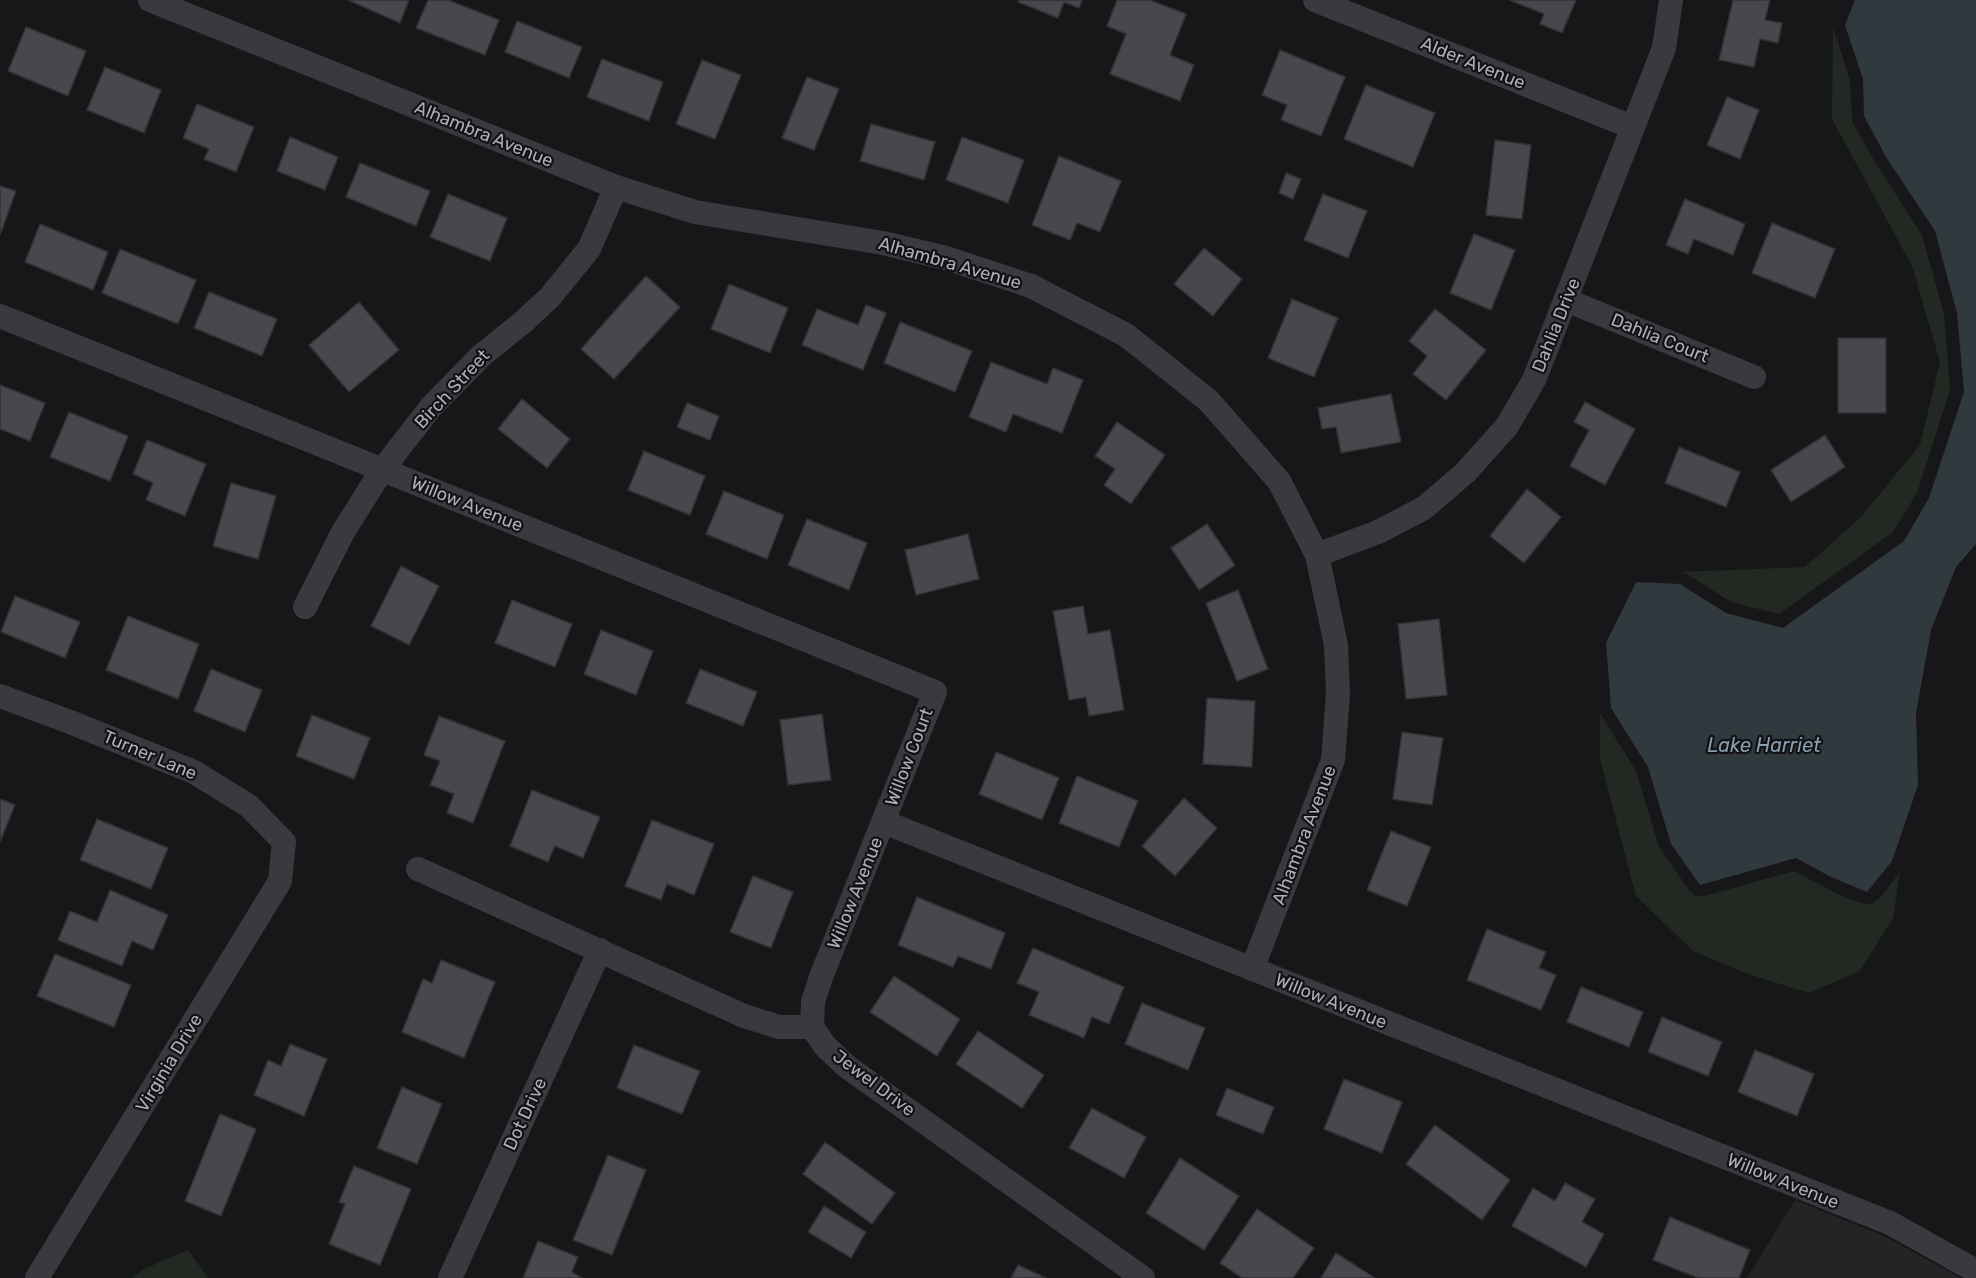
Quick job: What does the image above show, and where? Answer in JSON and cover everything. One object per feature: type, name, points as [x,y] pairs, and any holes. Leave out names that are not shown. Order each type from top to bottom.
[{"type":"street","name":"Alhambra Avenue","points":[[150,0],[616,187],[694,212],[883,243],[946,258],[1031,286],[1126,335],[1209,401],[1279,481],[1317,555],[1336,645],[1338,693],[1333,760],[1252,969]]},
{"type":"street","name":"Alder Avenue","points":[[1315,0],[1632,127]]},
{"type":"street","name":"Dahlia Drive","points":[[1317,555],[1378,532],[1424,508],[1466,472],[1507,426],[1534,380],[1664,48],[1671,0]]},
{"type":"street","name":"Birch Street","points":[[305,607],[343,532],[382,470],[431,407],[482,355],[550,297],[589,249],[616,187]]},
{"type":"street","name":"Dahlia Court","points":[[1566,300],[1754,377]]},
{"type":"street","name":"Willow Avenue","points":[[0,316],[935,692]]},
{"type":"street","name":"Willow Court","points":[[884,822],[935,692]]},
{"type":"street","name":"Turner Lane","points":[[0,696],[194,772],[249,806],[284,842]]},
{"type":"street","name":"Willow Avenue","points":[[812,1027],[813,1002],[821,978],[884,822],[1890,1223],[1976,1271]]},
{"type":"street","name":"Virginia Drive","points":[[37,1278],[280,881],[284,842]]},
{"type":"street","points":[[418,869],[744,1016],[778,1027],[812,1027]]},
{"type":"street","name":"Dot Drive","points":[[450,1278],[600,950]]},
{"type":"street","name":"Jewel Drive","points":[[812,1027],[825,1046],[846,1066],[1143,1278]]},
{"type":"shaded area","points":[[1833,27],[1850,80],[1852,121],[1875,162],[1922,235],[1944,314],[1950,390],[1917,493],[1893,532],[1779,614],[1731,602],[1687,574],[1680,572],[1805,567],[1860,518],[1920,445],[1940,362],[1912,266],[1832,119]]},
{"type":"shaded area","points":[[1600,713],[1636,771],[1659,847],[1689,890],[1696,896],[1704,896],[1795,871],[1844,897],[1870,904],[1882,895],[1900,872],[1893,918],[1860,971],[1809,993],[1745,973],[1693,951],[1636,896],[1600,759]]},
{"type":"shaded area","points":[[1795,1200],[1884,1236],[1961,1278],[1747,1278]]},
{"type":"shaded area","points":[[188,1250],[208,1278],[132,1278],[144,1269]]},
{"type":"water","name":"Lake Harriet","points":[[1855,0],[1976,0],[1976,544],[1956,567],[1931,630],[1916,713],[1918,785],[1892,861],[1867,892],[1831,877],[1796,858],[1700,885],[1671,844],[1648,767],[1611,708],[1606,643],[1636,582],[1680,584],[1726,613],[1783,628],[1904,541],[1929,498],[1964,392],[1957,313],[1935,231],[1886,157],[1864,116],[1863,79],[1845,25]]},
{"type":"building","points":[[348,0],[409,0],[400,23]]},
{"type":"building","points":[[428,0],[448,0],[499,20],[485,55],[416,28]]},
{"type":"building","points":[[1019,0],[1082,0],[1079,8],[1064,2],[1058,18],[1018,2]]},
{"type":"building","points":[[1117,0],[1150,0],[1186,14],[1170,55],[1194,65],[1180,101],[1110,74],[1126,34],[1107,26]]},
{"type":"building","points":[[1509,0],[1576,0],[1562,33],[1540,24],[1544,14]]},
{"type":"building","points":[[1733,0],[1770,0],[1765,20],[1782,23],[1778,43],[1760,39],[1754,67],[1719,60]]},
{"type":"building","points":[[517,21],[582,47],[569,78],[505,52]]},
{"type":"building","points":[[26,27],[86,51],[68,96],[8,71]]},
{"type":"building","points":[[1280,50],[1345,77],[1321,136],[1281,120],[1287,105],[1262,95]]},
{"type":"building","points":[[602,59],[663,82],[649,121],[587,97]]},
{"type":"building","points":[[702,60],[741,75],[715,139],[676,124]]},
{"type":"building","points":[[105,67],[161,90],[144,133],[87,110]]},
{"type":"building","points":[[807,77],[839,89],[814,150],[782,138]]},
{"type":"building","points":[[1366,85],[1435,113],[1413,167],[1344,139]]},
{"type":"building","points":[[1727,97],[1759,110],[1740,159],[1707,145]]},
{"type":"building","points":[[197,104],[254,127],[236,172],[204,159],[209,149],[183,138]]},
{"type":"building","points":[[871,124],[935,142],[924,180],[860,161]]},
{"type":"building","points":[[290,137],[338,157],[325,190],[277,171]]},
{"type":"building","points":[[962,137],[1024,160],[1008,203],[946,180]]},
{"type":"building","points":[[1495,140],[1531,145],[1522,219],[1486,215]]},
{"type":"building","points":[[1059,156],[1121,181],[1100,232],[1077,223],[1070,240],[1032,225]]},
{"type":"building","points":[[360,163],[430,191],[416,226],[346,197]]},
{"type":"building","points":[[1286,173],[1301,179],[1293,199],[1279,193]]},
{"type":"building","points":[[0,186],[16,191],[0,235]]},
{"type":"building","points":[[448,194],[507,218],[490,261],[430,237]]},
{"type":"building","points":[[1323,194],[1367,211],[1348,258],[1304,240]]},
{"type":"building","points":[[1685,199],[1745,224],[1733,255],[1694,239],[1688,254],[1666,245]]},
{"type":"building","points":[[1772,223],[1835,249],[1815,298],[1752,273]]},
{"type":"building","points":[[40,224],[108,252],[93,290],[25,262]]},
{"type":"building","points":[[1474,234],[1515,250],[1491,310],[1450,293]]},
{"type":"building","points":[[1204,248],[1242,279],[1213,316],[1174,284]]},
{"type":"building","points":[[120,249],[196,280],[178,324],[102,293]]},
{"type":"building","points":[[646,276],[680,307],[614,379],[581,349]]},
{"type":"building","points":[[729,284],[788,308],[770,353],[711,329]]},
{"type":"building","points":[[209,292],[277,319],[262,356],[194,328]]},
{"type":"building","points":[[1292,299],[1338,318],[1314,377],[1268,358]]},
{"type":"building","points":[[359,302],[399,350],[349,392],[309,345]]},
{"type":"building","points":[[866,305],[886,313],[863,370],[802,345],[817,309],[858,325]]},
{"type":"building","points":[[1435,309],[1486,350],[1446,400],[1413,374],[1427,356],[1409,341]]},
{"type":"building","points":[[900,322],[972,351],[955,392],[884,363]]},
{"type":"building","points":[[1838,338],[1886,338],[1886,413],[1838,413]]},
{"type":"building","points":[[991,362],[1047,384],[1053,368],[1083,380],[1062,433],[1013,414],[1006,432],[969,417]]},
{"type":"building","points":[[0,385],[45,403],[30,441],[0,429]]},
{"type":"building","points":[[1391,394],[1401,442],[1341,453],[1336,427],[1322,429],[1318,408]]},
{"type":"building","points":[[522,399],[570,439],[547,468],[498,429]]},
{"type":"building","points":[[1585,402],[1635,429],[1605,485],[1570,466],[1589,430],[1574,422]]},
{"type":"building","points":[[687,403],[719,416],[710,440],[677,427]]},
{"type":"building","points":[[69,412],[128,436],[110,481],[50,457]]},
{"type":"building","points":[[1117,422],[1165,455],[1131,504],[1104,485],[1115,469],[1095,456]]},
{"type":"building","points":[[1825,435],[1845,467],[1791,502],[1771,470]]},
{"type":"building","points":[[147,440],[206,464],[185,516],[146,500],[153,483],[133,474]]},
{"type":"building","points":[[1679,447],[1740,472],[1726,507],[1665,483]]},
{"type":"building","points":[[644,451],[705,476],[690,515],[628,490]]},
{"type":"building","points":[[231,483],[276,496],[258,559],[213,546]]},
{"type":"building","points":[[1527,489],[1561,517],[1524,563],[1490,536]]},
{"type":"building","points":[[724,491],[784,515],[767,559],[706,534]]},
{"type":"building","points":[[807,519],[867,543],[849,590],[788,565]]},
{"type":"building","points":[[1207,524],[1235,565],[1199,590],[1171,548]]},
{"type":"building","points":[[968,534],[979,579],[916,595],[905,550]]},
{"type":"building","points":[[401,566],[439,586],[409,645],[371,626]]},
{"type":"building","points":[[1238,590],[1268,669],[1237,681],[1206,603]]},
{"type":"building","points":[[15,596],[80,622],[65,658],[1,632]]},
{"type":"building","points":[[512,600],[572,624],[555,667],[495,643]]},
{"type":"building","points":[[1083,606],[1088,634],[1110,630],[1124,710],[1089,716],[1086,697],[1069,700],[1053,611]]},
{"type":"building","points":[[128,616],[199,644],[178,699],[106,670]]},
{"type":"building","points":[[1439,619],[1447,695],[1406,699],[1398,624]]},
{"type":"building","points":[[601,630],[653,651],[636,695],[584,674]]},
{"type":"building","points":[[211,669],[262,690],[245,732],[194,711]]},
{"type":"building","points":[[700,669],[757,692],[743,726],[686,703]]},
{"type":"building","points":[[1207,698],[1255,701],[1252,767],[1203,764]]},
{"type":"building","points":[[822,714],[831,780],[788,785],[780,720]]},
{"type":"building","points":[[312,715],[370,738],[354,779],[296,756]]},
{"type":"building","points":[[439,716],[505,741],[473,823],[447,813],[454,794],[430,785],[440,761],[424,755]]},
{"type":"building","points":[[1402,732],[1443,738],[1432,805],[1393,799]]},
{"type":"building","points":[[996,752],[1059,778],[1042,820],[979,794]]},
{"type":"building","points":[[1077,776],[1138,801],[1119,847],[1059,823]]},
{"type":"building","points":[[532,790],[600,817],[583,858],[555,846],[548,862],[510,846]]},
{"type":"building","points":[[1184,798],[1217,828],[1175,876],[1142,846]]},
{"type":"building","points":[[0,799],[15,805],[0,842]]},
{"type":"building","points":[[97,819],[168,848],[151,889],[80,860]]},
{"type":"building","points":[[652,820],[714,844],[694,895],[667,884],[661,900],[625,886]]},
{"type":"building","points":[[1391,831],[1431,847],[1407,906],[1367,890]]},
{"type":"building","points":[[753,876],[793,892],[771,948],[730,932]]},
{"type":"building","points":[[110,890],[168,915],[153,950],[132,941],[122,966],[58,940],[70,911],[97,922]]},
{"type":"building","points":[[917,897],[1005,933],[991,969],[958,956],[953,967],[898,945]]},
{"type":"building","points":[[1487,929],[1546,952],[1539,968],[1556,975],[1541,1010],[1467,980]]},
{"type":"building","points":[[1033,948],[1124,987],[1109,1024],[1092,1017],[1084,1038],[1029,1015],[1039,992],[1017,983]]},
{"type":"building","points":[[55,954],[131,985],[114,1027],[37,996]]},
{"type":"building","points":[[441,960],[495,982],[464,1058],[402,1032],[423,979],[432,983]]},
{"type":"building","points":[[894,976],[960,1019],[937,1056],[870,1012]]},
{"type":"building","points":[[1581,987],[1643,1012],[1629,1047],[1567,1022]]},
{"type":"building","points":[[1142,1003],[1205,1028],[1188,1070],[1125,1044]]},
{"type":"building","points":[[1662,1017],[1722,1042],[1708,1076],[1648,1052]]},
{"type":"building","points":[[978,1031],[1044,1075],[1022,1108],[956,1064]]},
{"type":"building","points":[[290,1044],[327,1059],[304,1116],[254,1095],[268,1060],[281,1066]]},
{"type":"building","points":[[634,1045],[700,1071],[682,1114],[617,1088]]},
{"type":"building","points":[[1755,1050],[1814,1074],[1797,1116],[1738,1092]]},
{"type":"building","points":[[1344,1079],[1402,1102],[1382,1153],[1324,1129]]},
{"type":"building","points":[[402,1087],[442,1104],[417,1164],[377,1148]]},
{"type":"building","points":[[1227,1088],[1274,1107],[1263,1134],[1216,1115]]},
{"type":"building","points":[[1092,1108],[1146,1137],[1124,1178],[1069,1148]]},
{"type":"building","points":[[220,1114],[256,1129],[221,1216],[185,1201]]},
{"type":"building","points":[[1435,1125],[1510,1180],[1482,1220],[1406,1164]]},
{"type":"building","points":[[825,1142],[895,1193],[872,1224],[803,1174]]},
{"type":"building","points":[[608,1155],[646,1170],[612,1255],[573,1240]]},
{"type":"building","points":[[1180,1158],[1239,1196],[1204,1250],[1146,1213]]},
{"type":"building","points":[[354,1166],[411,1189],[380,1265],[329,1244],[345,1204],[339,1202]]},
{"type":"building","points":[[1565,1183],[1595,1199],[1582,1222],[1604,1234],[1586,1267],[1512,1226],[1533,1188],[1555,1201]]},
{"type":"building","points":[[824,1206],[866,1232],[851,1258],[808,1232]]},
{"type":"building","points":[[1257,1209],[1314,1248],[1293,1278],[1242,1278],[1220,1263]]},
{"type":"building","points":[[1670,1217],[1750,1250],[1739,1278],[1698,1278],[1653,1260]]},
{"type":"building","points":[[538,1241],[578,1257],[572,1272],[582,1278],[523,1278]]},
{"type":"building","points":[[1336,1253],[1375,1278],[1321,1278]]},
{"type":"building","points":[[1018,1265],[1046,1278],[1011,1278]]}]
